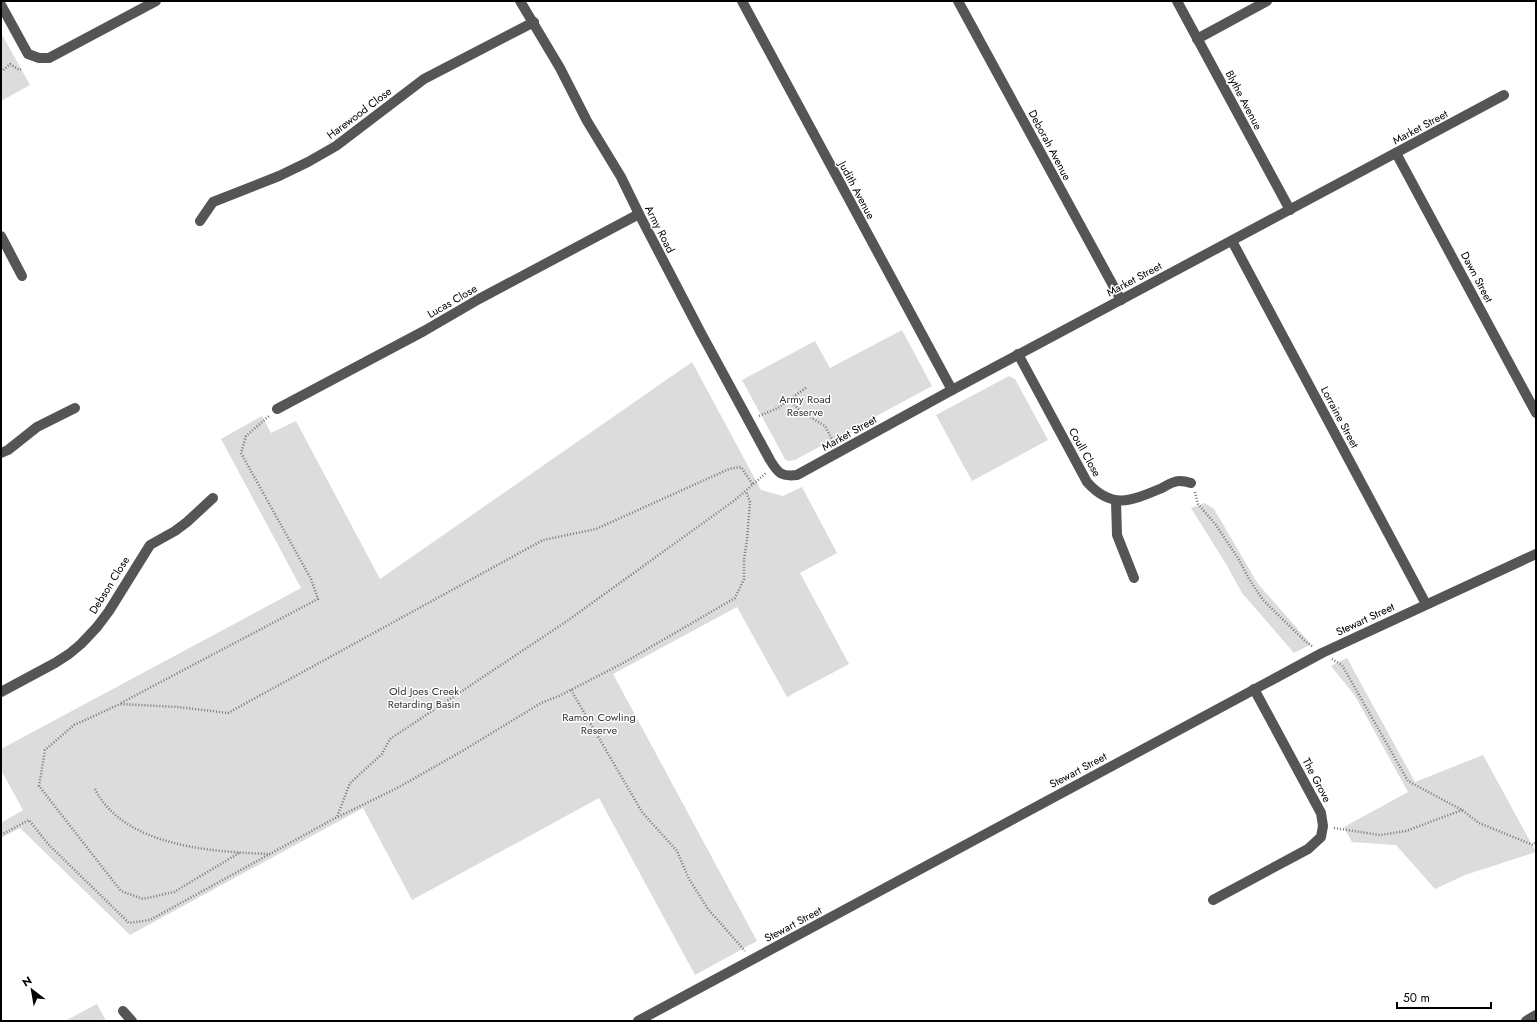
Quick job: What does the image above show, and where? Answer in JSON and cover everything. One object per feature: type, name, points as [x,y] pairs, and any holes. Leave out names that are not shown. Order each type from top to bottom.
[{"type":"street","points":[[1,5],[28,54],[39,58],[49,58],[156,1]]},
{"type":"street","name":"Army Road","points":[[520,1],[534,22],[560,68],[587,121],[621,177],[701,333],[776,470]]},
{"type":"street","name":"Judith Avenue","points":[[742,1],[952,390]]},
{"type":"street","name":"Deborah Avenue","points":[[958,1],[1121,300]]},
{"type":"street","name":"Blythe Avenue","points":[[1177,1],[1290,210]]},
{"type":"street","points":[[1197,38],[1267,1]]},
{"type":"street","name":"Harewood Close","points":[[200,221],[213,202],[279,176],[308,162],[336,146],[424,79],[534,22]]},
{"type":"street","name":"Market Street","points":[[776,470],[786,476],[797,475],[1018,354],[1504,95]]},
{"type":"street","name":"Dawn Street","points":[[1396,153],[1536,413]]},
{"type":"street","name":"Lucas Close","points":[[277,409],[639,214]]},
{"type":"street","points":[[1,236],[22,276]]},
{"type":"street","name":"Lorraine Street","points":[[1232,241],[1426,604]]},
{"type":"street","name":"Coull Close","points":[[1018,354],[1086,482],[1095,491],[1116,501]]},
{"type":"street","points":[[1,453],[8,450],[37,427],[75,408]]},
{"type":"street","points":[[1134,578],[1117,535],[1116,501],[1122,502],[1144,495],[1178,481],[1191,483]]},
{"type":"street","name":"Debson Close","points":[[1,692],[55,663],[70,654],[81,644],[97,627],[109,611],[150,545],[175,531],[213,498]]},
{"type":"street","name":"Stewart Street","points":[[638,1021],[1322,653],[1536,554]]},
{"type":"street","name":"The Grove","points":[[1254,689],[1321,813],[1323,826]]},
{"type":"street","points":[[1213,900],[1308,850],[1321,837],[1323,826]]},
{"type":"street","points":[[123,1011],[132,1021]]},
{"type":"street","points":[[1526,1021],[1536,1016]]},
{"type":"path","points":[[1,72],[10,64],[19,70],[22,69]]},
{"type":"path","points":[[760,416],[778,408],[807,386]]},
{"type":"path","points":[[790,400],[800,411],[826,426],[833,441]]},
{"type":"path","points":[[239,853],[174,892],[143,900],[121,891],[39,786],[45,750],[74,725],[120,704],[318,599],[311,578],[241,453],[246,436],[277,409]]},
{"type":"path","points":[[120,704],[178,707],[228,713],[542,540],[596,529],[729,469],[741,467],[753,485]]},
{"type":"path","points":[[338,817],[350,783],[382,754],[390,739],[567,621],[735,500],[766,473],[776,470]]},
{"type":"path","points":[[1,835],[29,820],[48,844],[129,923],[150,920],[338,817],[399,787],[464,750],[541,703],[559,696],[625,662],[735,598],[744,579],[744,559],[750,502],[746,490]]},
{"type":"path","points":[[1198,504],[1216,525],[1238,558],[1248,579],[1263,600],[1304,641],[1342,665],[1408,780],[1462,810],[1479,823],[1534,845],[1536,842]]},
{"type":"path","points":[[571,690],[642,812],[677,852],[689,879],[708,909],[745,951]]},
{"type":"path","points":[[95,789],[100,799],[117,815],[142,833],[175,844],[239,853],[271,854]]},
{"type":"path","points":[[1323,826],[1380,835],[1406,831],[1462,810]]},
{"type":"green space","points":[[1,33],[30,85],[1,101]]},
{"type":"green space","name":"Army Road Reserve","points":[[902,330],[932,386],[795,460],[788,461],[785,459],[742,380],[815,341],[830,368]]},
{"type":"green space","name":"Old Joes Creek Retarding Basin","points":[[692,362],[761,490],[783,496],[802,487],[837,553],[800,573],[849,664],[787,697],[737,607],[613,674],[757,941],[695,975],[599,798],[412,900],[363,808],[130,935],[20,828],[1,838],[1,823],[23,810],[1,770],[1,749],[301,588],[221,439],[262,416],[271,433],[296,421],[380,579]]},
{"type":"green space","points":[[1009,376],[1015,379],[1048,440],[972,481],[936,415]]},
{"type":"green space","points":[[1205,503],[1214,509],[1258,584],[1311,644],[1294,653],[1242,593],[1226,564],[1191,508]]},
{"type":"green space","points":[[1347,658],[1415,782],[1483,755],[1536,852],[1465,875],[1435,889],[1396,845],[1352,842],[1344,827],[1408,792],[1355,696],[1331,666]]},
{"type":"green space","points":[[97,1004],[106,1021],[65,1021]]},
{"type":"park label","name":"Ramon Cowling Reserve","points":[[599,723]]}]
